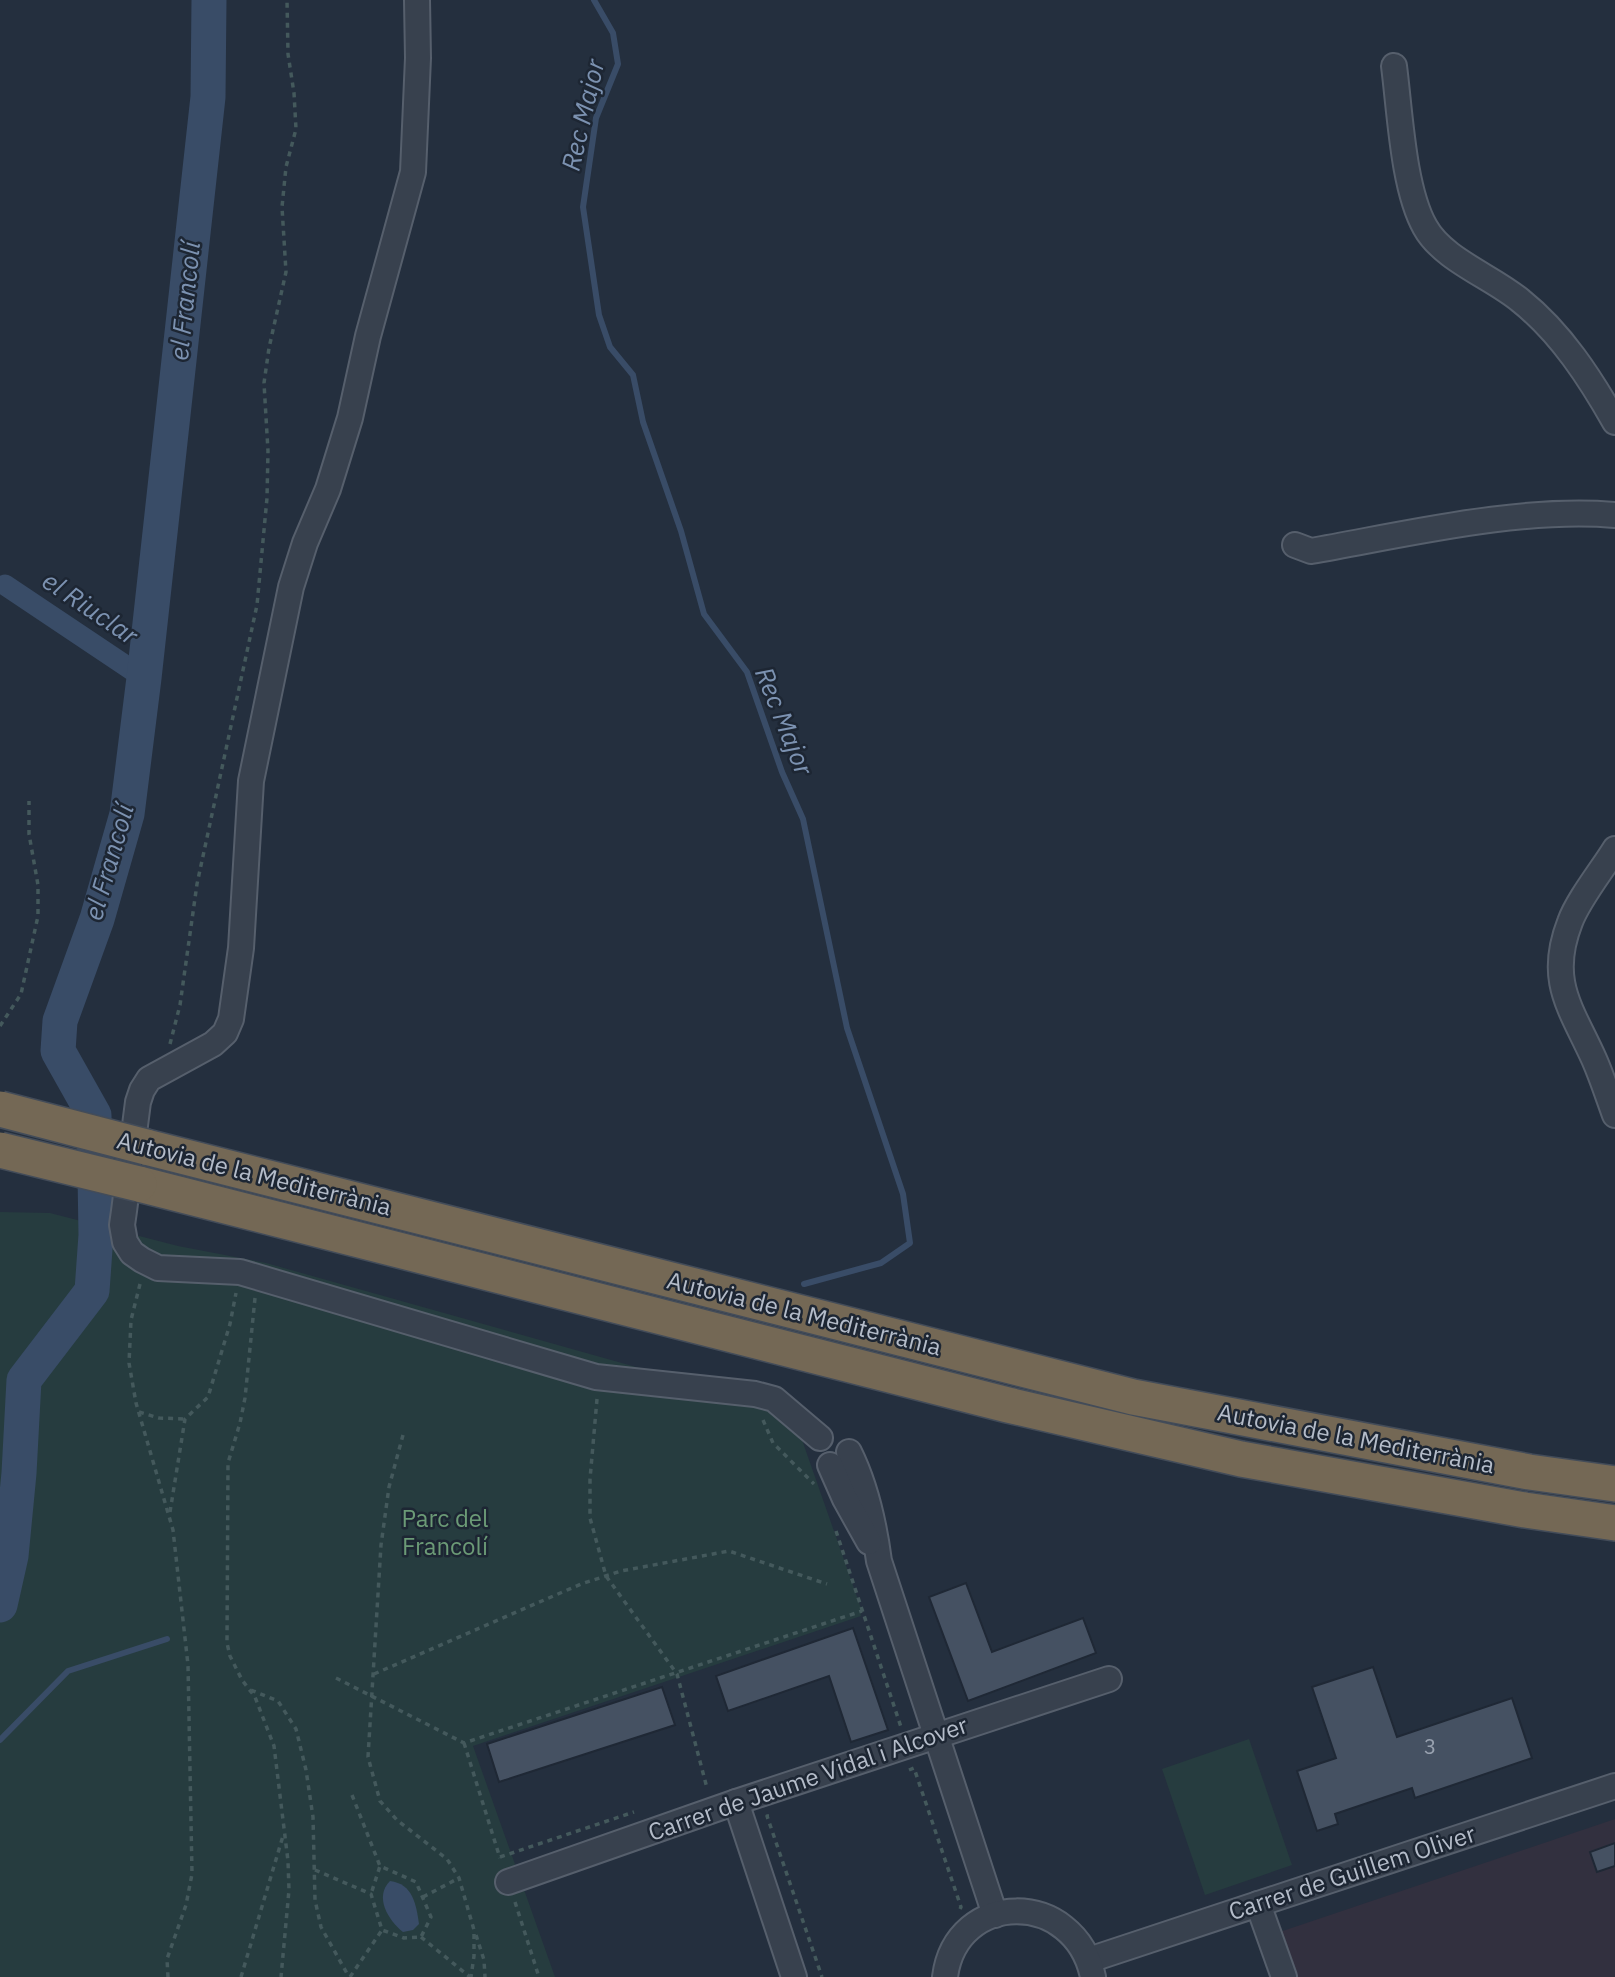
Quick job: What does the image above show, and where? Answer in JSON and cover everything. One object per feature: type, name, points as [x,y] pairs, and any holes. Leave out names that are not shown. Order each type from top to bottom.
[{"type":"highway","name":"Autovia de la Mediterrània","points":[[0,1109],[1133,1397],[1529,1472],[1615,1485]]},
{"type":"highway","name":"Autovia de la Mediterrània","points":[[0,1150],[1008,1405],[1241,1459],[1525,1510],[1615,1522]]},
{"type":"highway","points":[[1381,1444],[1530,1456],[1615,1469]]},
{"type":"street","points":[[417,0],[418,58],[413,172],[368,336],[350,418],[328,489],[305,542],[290,587],[251,781],[242,948],[231,1019],[225,1033],[213,1044],[149,1079],[138,1102],[122,1225],[125,1242],[132,1253],[158,1268],[248,1281],[596,1377],[755,1394],[774,1399],[820,1438],[817,1454],[822,1461],[839,1458],[845,1499],[879,1561],[995,1915]]},
{"type":"street","points":[[1394,66],[1412,199],[1426,230],[1447,252],[1520,299],[1545,322],[1574,357],[1615,422]]},
{"type":"street","points":[[1295,545],[1311,551],[1545,514],[1615,515]]},
{"type":"street","points":[[1615,849],[1570,920],[1562,948],[1559,974],[1562,994],[1595,1061],[1615,1115]]},
{"type":"street","name":"Carrer de Jaume Vidal i Alcover","points":[[508,1882],[736,1802],[1109,1679]]},
{"type":"street","name":"Carrer de Guillem Oliver","points":[[1091,1968],[1258,1904],[1615,1786]]},
{"type":"street","points":[[736,1802],[794,1977]]},
{"type":"street","points":[[1258,1904],[1284,1977]]},
{"type":"street","points":[[946,1977],[949,1959],[963,1936],[973,1926],[995,1915],[1013,1911],[1044,1915],[1065,1927],[1077,1938],[1091,1968]]},
{"type":"path","points":[[160,1072],[180,1005],[197,884],[257,605],[267,498],[268,451],[264,383],[286,272],[282,207],[286,167],[296,129],[288,54],[287,0]]},
{"type":"path","points":[[0,1026],[21,994],[38,916],[38,885],[29,834],[29,801]]},
{"type":"path","points":[[142,1260],[140,1287],[131,1320],[129,1363],[139,1412],[173,1530],[188,1665],[192,1874],[186,1905],[167,1959],[168,1977]]},
{"type":"path","points":[[169,1514],[185,1419],[208,1397],[230,1324],[248,1281]]},
{"type":"path","points":[[248,1281],[245,1398],[228,1463],[227,1643],[230,1656],[255,1697],[274,1746],[289,1891],[281,1977]]},
{"type":"path","points":[[596,1377],[596,1427],[590,1479],[590,1518],[606,1576],[677,1674],[708,1788]]},
{"type":"path","points":[[760,1410],[765,1428],[774,1443],[815,1485]]},
{"type":"path","points":[[139,1412],[159,1418],[185,1419]]},
{"type":"path","points":[[403,1435],[389,1487],[381,1545],[368,1757],[380,1801],[397,1820],[447,1858],[459,1878],[484,1960],[485,1977]]},
{"type":"path","points":[[834,1525],[901,1727],[890,1731]]},
{"type":"path","points":[[374,1674],[581,1584],[606,1576],[729,1551],[827,1584]]},
{"type":"path","points":[[336,1678],[464,1744],[862,1611]]},
{"type":"path","points":[[249,1689],[278,1701],[296,1729],[313,1817],[316,1900],[321,1927],[349,1977],[382,1930]]},
{"type":"path","points":[[900,1773],[914,1768],[961,1907],[957,1912]]},
{"type":"path","points":[[352,1795],[380,1866],[370,1894],[382,1930]]},
{"type":"path","points":[[500,1857],[643,1809]]},
{"type":"path","points":[[781,1812],[768,1816],[822,1977]]},
{"type":"path","points":[[241,1977],[284,1834]]},
{"type":"path","points":[[380,1866],[416,1882],[431,1916],[421,1937]]},
{"type":"path","points":[[315,1870],[370,1894]]},
{"type":"path","points":[[423,1897],[459,1878]]},
{"type":"path","points":[[382,1930],[404,1938],[421,1937],[470,1977],[474,1956],[474,1930]]},
{"type":"shaded area","points":[[1615,1819],[1615,1977],[1272,1977],[1259,1939]]},
{"type":"green space","name":"Parc del Francolí","points":[[0,1212],[50,1213],[178,1246],[266,1263],[775,1406],[794,1417],[862,1611],[861,1616],[473,1746],[555,1977],[0,1977]]},
{"type":"green space","points":[[1249,1739],[1292,1865],[1205,1895],[1162,1769]]},
{"type":"water","points":[[390,1881],[404,1886],[412,1896],[419,1924],[413,1930],[403,1932],[388,1915],[383,1894]]},
{"type":"building","points":[[966,1583],[992,1652],[1083,1618],[1096,1653],[968,1701],[929,1597]]},
{"type":"building","points":[[853,1628],[888,1730],[851,1742],[829,1676],[728,1711],[716,1676]]},
{"type":"building","points":[[1373,1667],[1397,1737],[1512,1698],[1532,1758],[1415,1798],[1412,1788],[1335,1814],[1338,1824],[1317,1831],[1297,1771],[1336,1758],[1312,1687]]},
{"type":"building","points":[[662,1687],[675,1725],[499,1782],[487,1744]]},
{"type":"building","points":[[1615,1843],[1615,1866],[1597,1872],[1590,1852]]},
{"type":"waterway","name":"el Francolí","points":[[0,1605],[11,1556],[24,1380],[92,1291],[96,1235],[94,1115],[58,1051],[60,1021],[97,919],[127,814],[208,97],[209,0]]},
{"type":"waterway","name":"Rec Major","points":[[594,0],[613,33],[618,64],[596,118],[583,207],[599,315],[610,347],[633,375],[643,422],[681,531],[704,614],[747,672],[782,772],[803,819],[847,1028],[903,1194],[910,1243],[881,1263],[804,1284]]},
{"type":"waterway","name":"el Riuclar","points":[[5,585],[144,678]]},
{"type":"waterway","name":"Rec Major","points":[[0,1740],[68,1671],[167,1639]]}]
